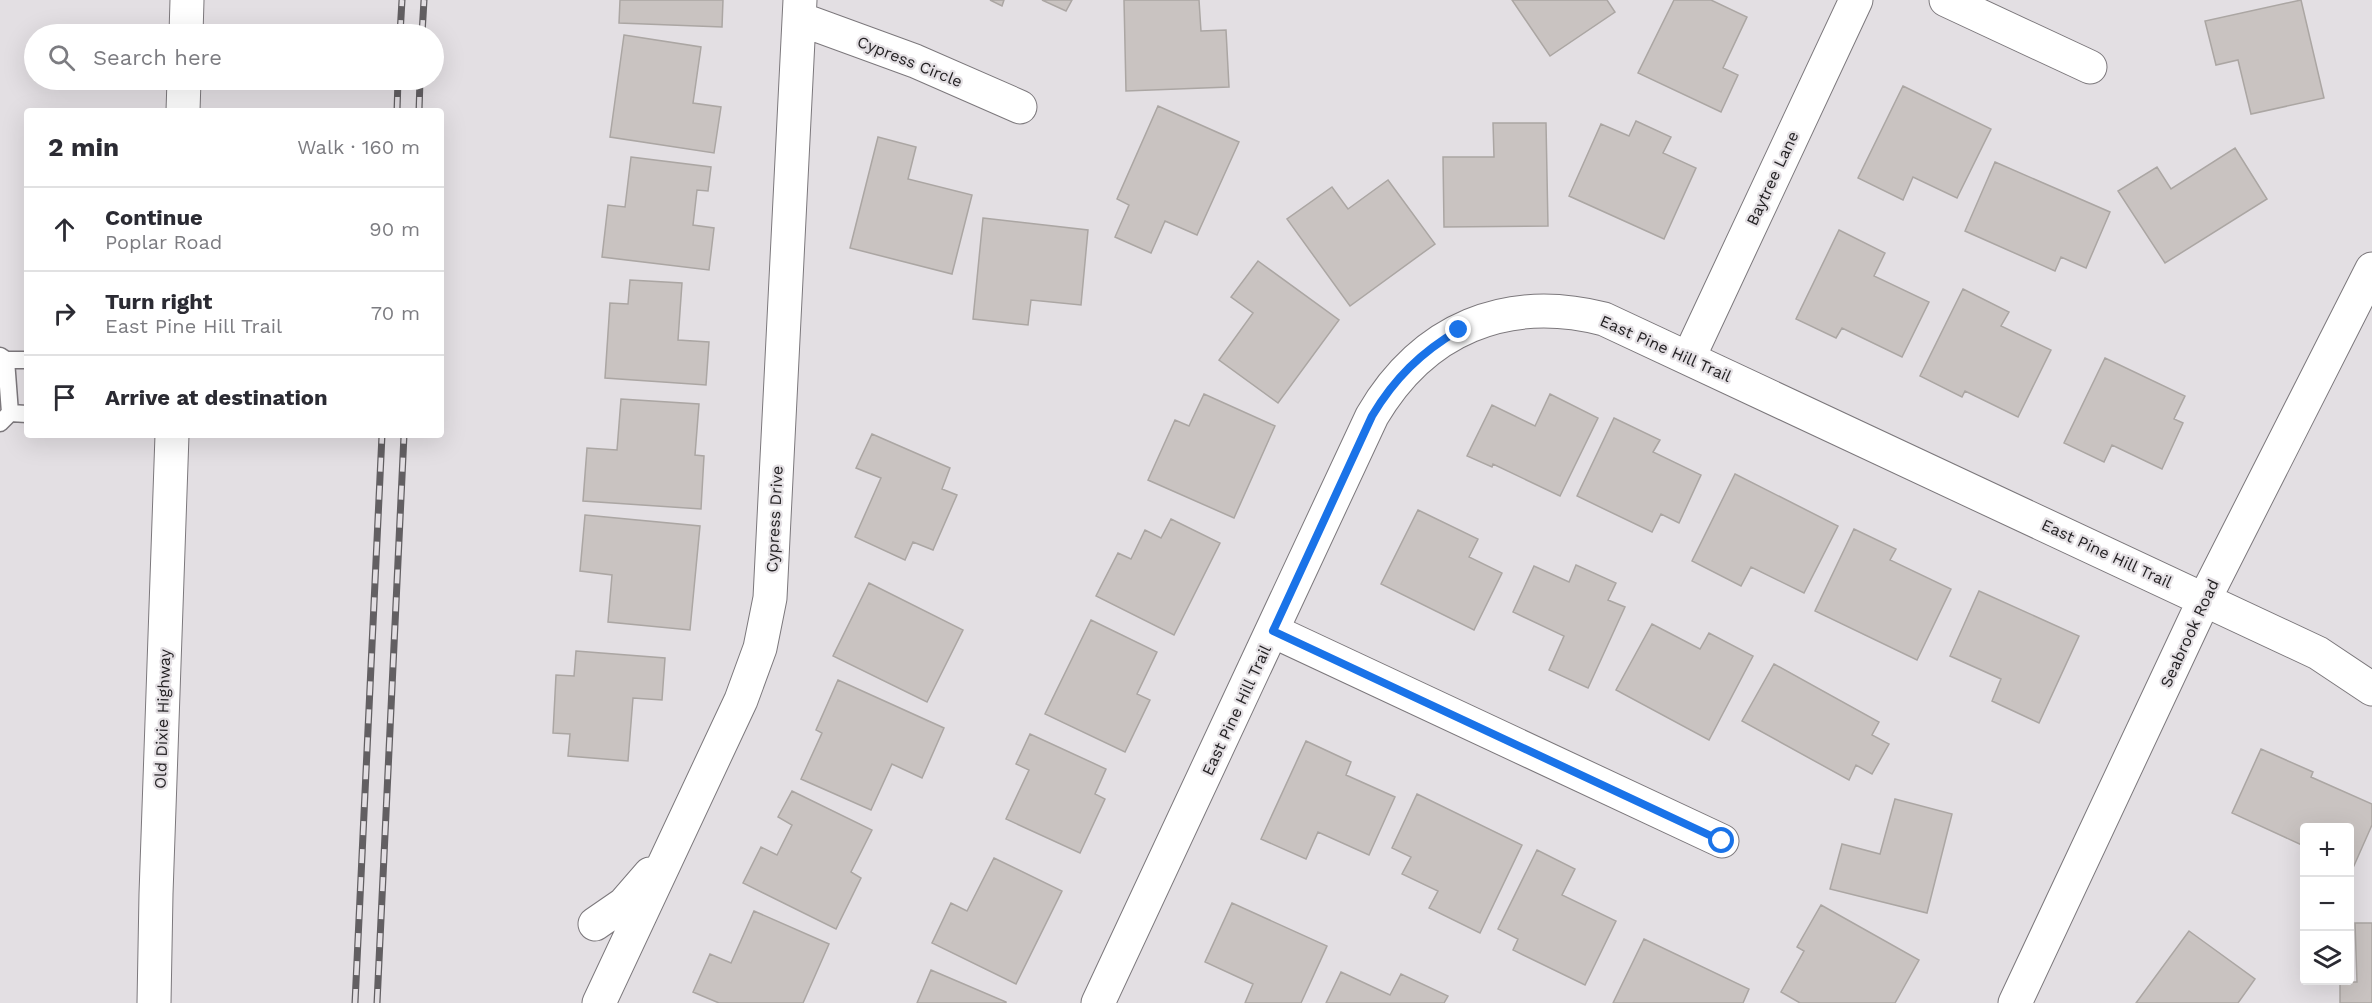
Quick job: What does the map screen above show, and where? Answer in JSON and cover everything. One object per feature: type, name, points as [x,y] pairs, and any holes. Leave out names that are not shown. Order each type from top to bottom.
[{"type":"street","points":[[186,24],[187,0]]},
{"type":"street","name":"Baytree Lane","points":[[1689,357],[1856,0]]},
{"type":"street","points":[[1947,0],[2090,67]]},
{"type":"street","name":"Cypress Circle","points":[[800,9],[1020,107]]},
{"type":"street","name":"Cypress Drive","points":[[599,1003],[741,700],[760,648],[770,598],[800,9]]},
{"type":"street","points":[[183,108],[184,90]]},
{"type":"street","name":"Seabrook Road","points":[[2015,1003],[2205,598],[2372,268]]},
{"type":"street","name":"East Pine Hill Trail","points":[[1098,1003],[1372,416],[1385,395],[1418,358],[1437,343],[1481,320],[1505,314],[1530,310],[1569,312],[1604,319],[2318,652],[2372,689]]},
{"type":"street","name":"Old Dixie Highway","points":[[154,1003],[172,438]]},
{"type":"street","points":[[1273,631],[1722,841]]},
{"type":"street","points":[[595,924],[624,904],[648,878],[679,833]]},
{"type":"lane","points":[[12,417],[3,358],[24,360]]},
{"type":"building","points":[[620,0],[723,0],[722,27],[619,23]]},
{"type":"building","points":[[990,0],[1004,0],[1002,6]]},
{"type":"building","points":[[1042,0],[1072,0],[1066,11]]},
{"type":"building","points":[[1124,0],[1199,0],[1201,31],[1226,30],[1229,87],[1126,91]]},
{"type":"building","points":[[1512,0],[1607,0],[1615,12],[1550,56]]},
{"type":"building","points":[[1674,0],[1711,0],[1747,17],[1723,68],[1738,75],[1721,112],[1638,73]]},
{"type":"building","points":[[2301,0],[2324,98],[2251,114],[2238,60],[2216,65],[2205,21]]},
{"type":"building","points":[[624,35],[701,47],[693,103],[721,107],[714,153],[610,137]]},
{"type":"building","points":[[1903,86],[1991,129],[1957,198],[1913,177],[1903,200],[1858,178]]},
{"type":"building","points":[[1158,106],[1239,142],[1197,235],[1165,221],[1151,253],[1115,237],[1129,205],[1117,199]]},
{"type":"building","points":[[1636,121],[1671,137],[1663,153],[1696,168],[1664,239],[1569,196],[1601,124],[1629,136]]},
{"type":"building","points":[[1493,123],[1546,123],[1548,226],[1444,227],[1443,157],[1494,157]]},
{"type":"building","points":[[878,137],[916,147],[908,179],[972,195],[952,274],[850,248]]},
{"type":"building","points":[[2235,148],[2267,199],[2165,263],[2118,191],[2157,167],[2171,189]]},
{"type":"building","points":[[631,157],[711,167],[708,191],[697,190],[693,225],[714,228],[709,270],[602,257],[608,205],[625,207]]},
{"type":"building","points":[[1995,162],[2110,212],[2086,268],[2061,257],[2055,271],[1965,231]]},
{"type":"building","points":[[1388,180],[1435,244],[1350,306],[1287,219],[1332,187],[1348,209]]},
{"type":"building","points":[[983,218],[1088,230],[1081,305],[1031,300],[1028,325],[973,319]]},
{"type":"building","points":[[1839,230],[1885,253],[1874,276],[1929,302],[1902,357],[1842,328],[1836,338],[1796,319]]},
{"type":"building","points":[[1258,261],[1339,320],[1278,403],[1219,360],[1253,313],[1231,297]]},
{"type":"building","points":[[630,280],[682,283],[678,340],[709,342],[706,385],[605,378],[610,303],[628,304]]},
{"type":"building","points":[[1963,289],[2009,312],[2001,326],[2051,350],[2018,417],[1965,391],[1962,397],[1920,376]]},
{"type":"building","points":[[2105,358],[2185,396],[2174,419],[2183,423],[2162,469],[2112,445],[2104,462],[2064,443]]},
{"type":"building","points":[[1204,394],[1275,426],[1234,518],[1148,480],[1175,420],[1189,426]]},
{"type":"building","points":[[1550,394],[1598,418],[1560,496],[1493,464],[1492,467],[1467,456],[1492,405],[1535,426]]},
{"type":"building","points":[[621,399],[699,404],[695,455],[704,456],[701,509],[583,501],[587,448],[617,450]]},
{"type":"building","points":[[1614,418],[1660,440],[1653,452],[1701,475],[1679,523],[1661,514],[1652,532],[1577,496]]},
{"type":"building","points":[[872,434],[950,468],[942,489],[957,495],[933,550],[913,542],[905,560],[855,537],[881,478],[856,468]]},
{"type":"building","points":[[1735,474],[1838,526],[1804,593],[1751,567],[1741,586],[1692,561]]},
{"type":"building","points":[[1418,510],[1478,539],[1469,557],[1502,573],[1474,630],[1381,584]]},
{"type":"building","points":[[585,515],[700,526],[690,630],[608,622],[612,575],[580,571]]},
{"type":"building","points":[[1171,519],[1220,543],[1174,635],[1096,596],[1118,553],[1131,559],[1145,530],[1161,538]]},
{"type":"building","points":[[1854,529],[1896,549],[1890,560],[1951,589],[1917,660],[1815,611]]},
{"type":"building","points":[[1576,565],[1616,583],[1608,600],[1625,607],[1588,688],[1549,670],[1564,636],[1513,612],[1534,566],[1569,582]]},
{"type":"building","points":[[869,583],[963,630],[927,702],[833,656]]},
{"type":"building","points":[[1979,591],[2079,636],[2039,723],[1992,701],[2001,679],[1950,656]]},
{"type":"building","points":[[1091,620],[1157,652],[1137,694],[1150,700],[1125,752],[1045,714]]},
{"type":"building","points":[[1652,624],[1700,649],[1709,633],[1753,656],[1709,740],[1616,690]]},
{"type":"building","points":[[576,651],[665,658],[662,700],[633,698],[628,761],[568,756],[570,734],[553,733],[556,675],[574,676]]},
{"type":"building","points":[[1774,664],[1879,722],[1872,735],[1889,744],[1872,774],[1856,765],[1849,780],[1742,721]]},
{"type":"building","points":[[838,680],[944,728],[922,778],[892,764],[871,810],[801,779],[822,733],[816,730]]},
{"type":"building","points":[[1030,734],[1106,769],[1095,794],[1105,799],[1080,853],[1006,819],[1029,770],[1016,764]]},
{"type":"building","points":[[1306,741],[1351,762],[1346,775],[1395,797],[1369,855],[1318,832],[1306,859],[1261,839]]},
{"type":"building","points":[[2261,749],[2313,772],[2311,777],[2372,804],[2372,825],[2354,866],[2354,823],[2300,823],[2300,844],[2232,813]]},
{"type":"building","points":[[792,791],[872,830],[851,872],[861,878],[836,929],[743,883],[761,847],[777,855],[792,825],[778,817]]},
{"type":"building","points":[[1417,794],[1522,845],[1480,933],[1429,908],[1438,891],[1402,874],[1411,857],[1392,848]]},
{"type":"building","points":[[1895,799],[1952,814],[1927,913],[1830,889],[1842,844],[1880,854]]},
{"type":"building","points":[[1537,850],[1575,869],[1562,895],[1616,921],[1585,985],[1513,950],[1518,939],[1498,929]]},
{"type":"building","points":[[994,858],[1062,891],[1016,984],[932,943],[951,903],[967,911]]},
{"type":"building","points":[[1232,903],[1327,946],[1301,1003],[1245,1003],[1253,984],[1205,962]]},
{"type":"building","points":[[1821,905],[1919,960],[1895,1003],[1800,1003],[1781,992],[1804,951],[1797,947]]},
{"type":"building","points":[[754,911],[829,944],[803,1003],[719,1003],[693,992],[710,954],[731,963]]},
{"type":"building","points":[[2355,923],[2372,923],[2372,1003],[2340,1003],[2340,985],[2354,985],[2354,982],[2357,982]]},
{"type":"building","points":[[2189,931],[2255,979],[2238,1003],[2136,1003]]},
{"type":"building","points":[[1644,939],[1749,989],[1743,1003],[1613,1003]]},
{"type":"building","points":[[931,970],[1006,1002],[1006,1003],[917,1003]]},
{"type":"building","points":[[1341,972],[1390,995],[1401,974],[1448,996],[1444,1003],[1326,1003]]},
{"type":"railway","points":[[401,24],[402,0]]},
{"type":"railway","points":[[423,24],[424,0]]},
{"type":"railway","points":[[397,108],[398,90]]},
{"type":"railway","points":[[419,108],[420,90]]},
{"type":"railway","points":[[355,1003],[382,438]]},
{"type":"railway","points":[[377,1003],[404,438]]},
{"type":"route","points":[[1459,330],[1437,343],[1400,375],[1372,416],[1273,631],[1722,841]]}]
